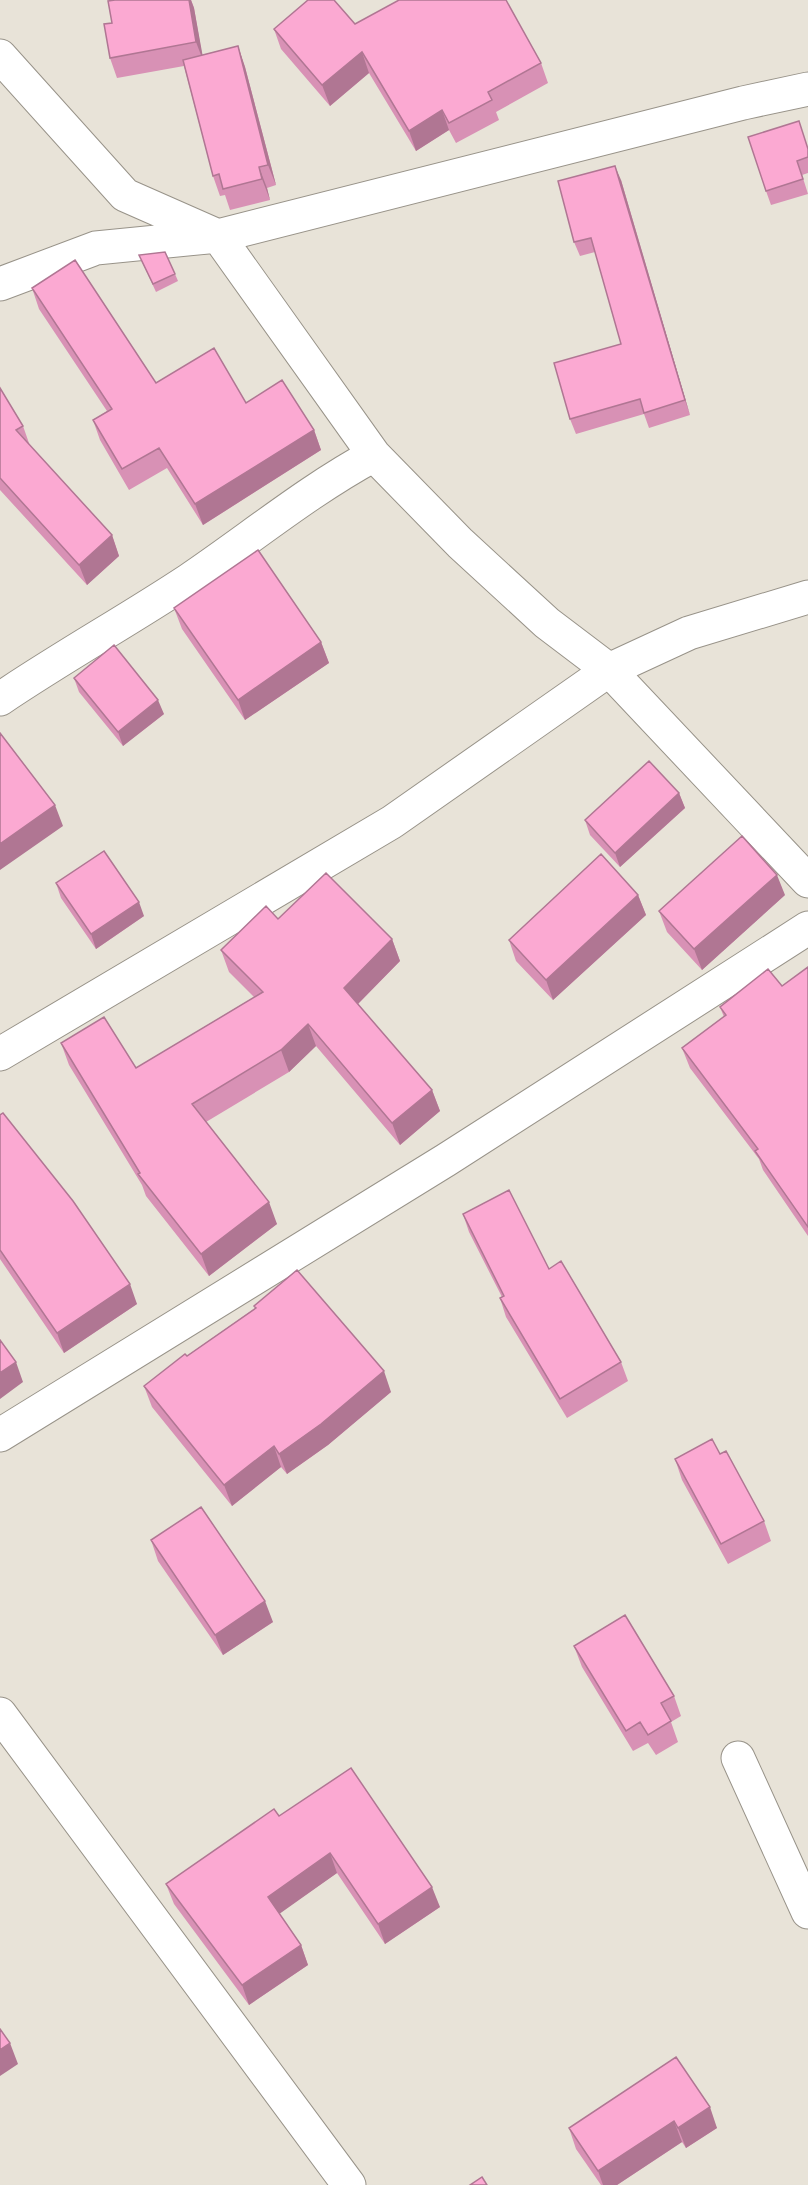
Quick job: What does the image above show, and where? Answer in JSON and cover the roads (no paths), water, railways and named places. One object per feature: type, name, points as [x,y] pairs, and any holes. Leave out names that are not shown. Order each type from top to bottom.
[{"type":"street","points":[[0,56],[125,195],[218,236],[375,455],[460,543],[538,615],[609,670],[808,882]]},
{"type":"street","points":[[0,284],[96,248],[218,236],[808,89]]},
{"type":"street","points":[[0,699],[181,585],[250,538],[331,478],[375,455]]},
{"type":"street","points":[[0,1054],[392,822],[609,670],[689,633],[808,597]]},
{"type":"street","points":[[0,1435],[446,1160],[808,928]]},
{"type":"street","points":[[0,1714],[349,2185]]},
{"type":"street","points":[[738,1758],[808,1912]]}]
